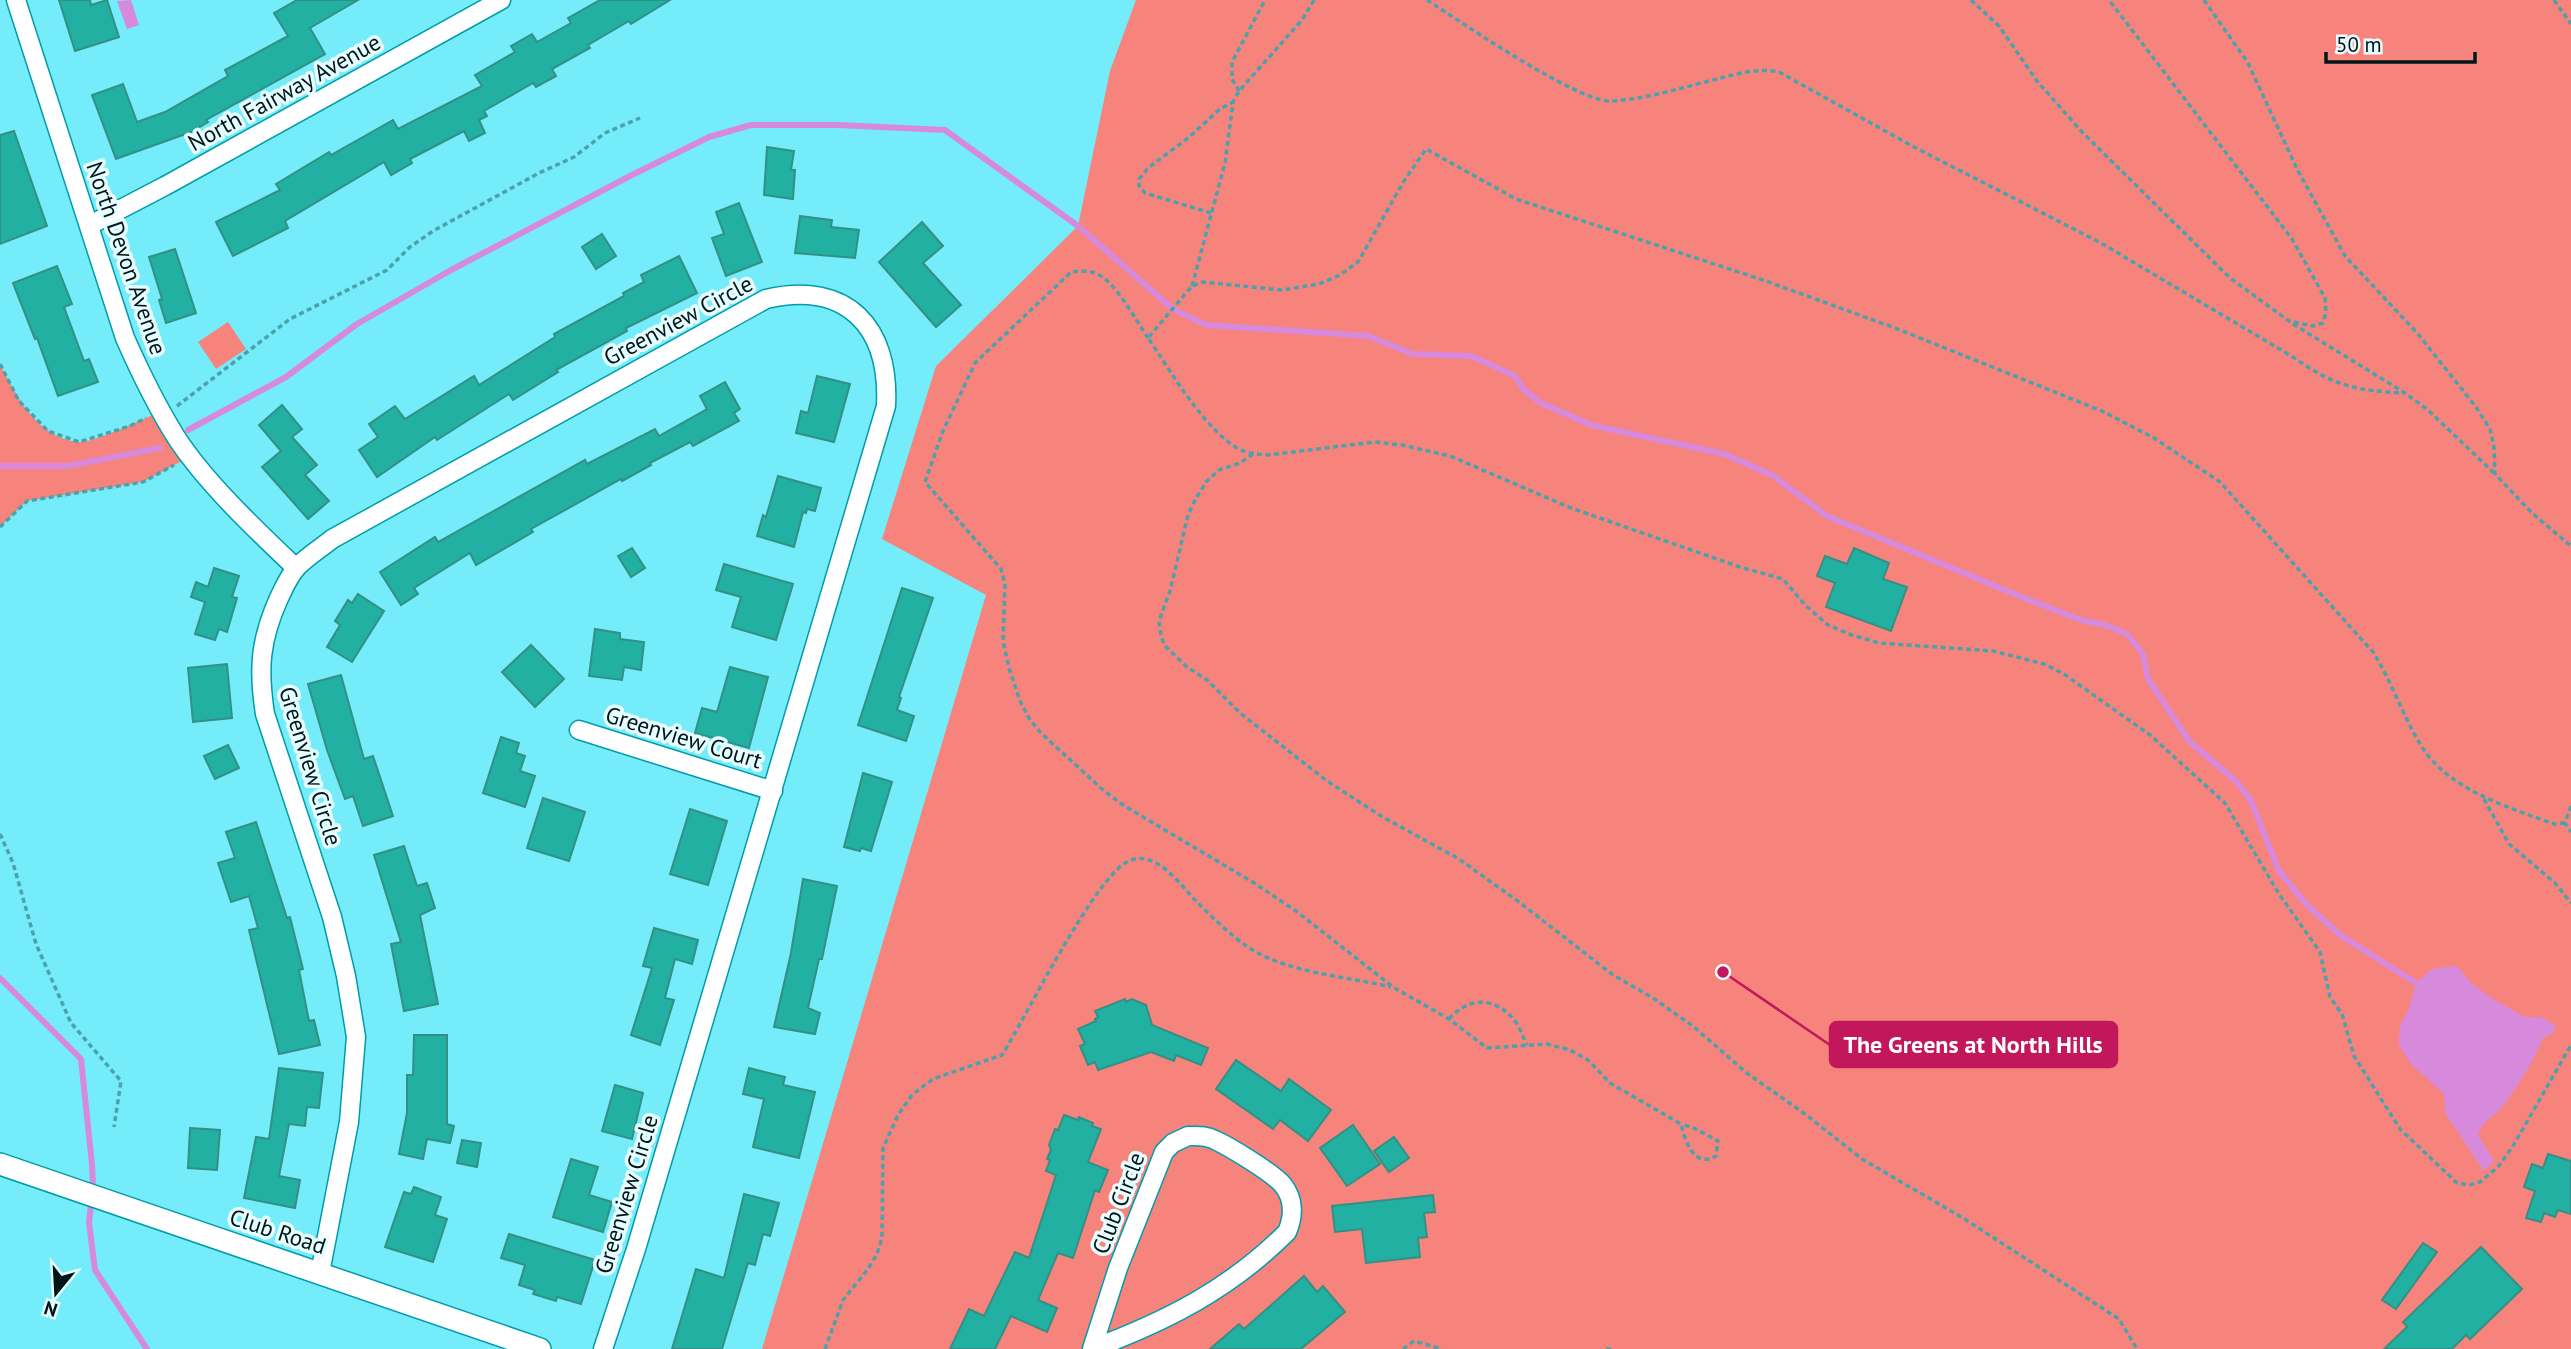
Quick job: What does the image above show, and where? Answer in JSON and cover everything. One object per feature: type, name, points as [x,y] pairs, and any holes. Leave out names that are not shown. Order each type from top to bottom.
[{"type":"street","name":"North Devon Avenue","points":[[16,0],[125,338],[144,381],[178,440],[191,456],[258,532],[296,568]]},
{"type":"street","name":"North Fairway Avenue","points":[[90,225],[501,0]]},
{"type":"street","name":"Greenview Circle","points":[[320,1273],[349,1122],[356,1037],[346,976],[332,917],[265,714],[260,682],[261,651],[270,618],[284,587],[296,568],[332,539],[766,299],[788,294],[809,294],[845,306],[864,320],[876,338],[884,359],[888,380],[886,406],[774,790],[636,1249],[603,1349]]},
{"type":"street","name":"Greenview Court","points":[[579,730],[774,790]]},
{"type":"street","name":"Club Circle","points":[[1188,1136],[1214,1139],[1274,1177],[1283,1186],[1290,1197],[1292,1221],[1287,1232],[1273,1246],[1229,1283],[1206,1297],[1135,1333],[1092,1349],[1144,1198],[1164,1152],[1173,1143],[1188,1136]]},
{"type":"street","name":"Club Road","points":[[0,1164],[540,1349]]},
{"type":"path","points":[[1239,91],[1232,79],[1232,62],[1265,0]]},
{"type":"path","points":[[1148,338],[1192,286],[1225,163],[1233,102],[1239,91],[1302,20],[1314,0]]},
{"type":"path","points":[[1427,0],[1560,81],[1600,100],[1624,99],[1765,69],[1779,72],[1914,147],[2101,243],[2317,374],[2337,384],[2357,389],[2405,393]]},
{"type":"path","points":[[1971,0],[1999,26],[2037,81],[2082,132],[2230,278],[2289,321],[2428,410],[2496,474],[2532,513],[2571,546]]},
{"type":"path","points":[[2109,0],[2292,239],[2320,286],[2325,298],[2326,312],[2323,323],[2313,326],[2289,321]]},
{"type":"path","points":[[2204,0],[2248,63],[2297,169],[2345,256],[2418,334],[2490,429],[2496,474]]},
{"type":"path","points":[[2554,0],[2571,24]]},
{"type":"path","points":[[1211,213],[1144,193],[1139,186],[1139,179],[1148,168],[1188,138],[1220,109],[1233,102]]},
{"type":"path","points":[[0,364],[19,401],[48,432],[79,442],[130,426],[184,402],[290,320],[387,270],[410,247],[433,231],[574,157],[605,133],[640,118]]},
{"type":"path","points":[[1192,286],[1202,282],[1282,290],[1319,284],[1340,275],[1358,262],[1404,181],[1426,149],[1516,199],[1766,281],[1954,350],[2102,411],[2154,438],[2220,482],[2373,652],[2388,676],[2423,748],[2448,773],[2484,798],[2554,824],[2565,823]]},
{"type":"path","points":[[1681,1124],[1685,1139],[1694,1154],[1702,1160],[1710,1160],[1716,1156],[1718,1141],[1681,1124],[1610,1083],[1588,1060],[1570,1051],[1547,1044],[1487,1048],[1449,1019],[1393,987],[1265,890],[1103,790],[1030,720],[1009,668],[1003,640],[1005,583],[1001,569],[925,482],[943,431],[975,363],[1071,272],[1085,271],[1100,275],[1108,282],[1191,400],[1218,433],[1239,449],[1268,455],[1375,442],[1402,444],[1450,456],[1571,508],[1740,567],[1783,579],[1805,605],[1828,625],[1849,634],[1879,643],[1993,651],[2043,664],[2064,674],[2150,735],[2225,803],[2279,894],[2320,952],[2330,997],[2342,1014],[2354,1056],[2400,1129],[2457,1183],[2469,1185],[2480,1182],[2498,1167],[2571,1045]]},
{"type":"path","points":[[1253,454],[1240,463],[1219,470],[1206,482],[1188,515],[1170,591],[1159,621],[1161,636],[1170,652],[1207,680],[1240,713],[1327,781],[1381,816],[1459,859],[1520,902],[1613,975],[1653,998],[1694,1027],[1748,1074],[1862,1159],[1964,1218],[2119,1319],[2137,1349]]},
{"type":"path","points":[[0,527],[27,501],[143,482],[191,456]]},
{"type":"path","points":[[2484,798],[2509,844],[2554,883],[2571,903]]},
{"type":"path","points":[[2565,823],[2571,806]]},
{"type":"path","points":[[2565,823],[2571,832]]},
{"type":"path","points":[[0,834],[13,863],[36,944],[71,1023],[121,1081],[114,1127]]},
{"type":"path","points":[[825,1349],[843,1300],[869,1269],[877,1254],[881,1238],[883,1148],[898,1115],[912,1095],[933,1079],[1002,1055],[1088,906],[1115,869],[1122,864],[1132,859],[1151,862],[1165,868],[1238,941],[1258,953],[1316,974],[1393,987]]},
{"type":"path","points":[[1449,1019],[1464,1004],[1479,1002],[1499,1006],[1516,1023],[1527,1045]]},
{"type":"path","points":[[1403,1349],[1414,1341],[1442,1349]]},
{"type":"path","points":[[1606,1349],[1614,1349]]},
{"type":"shaded area","points":[[131,0],[139,25],[127,29],[117,1]]},
{"type":"shaded area","points":[[1136,0],[2571,0],[2571,1349],[762,1349],[986,595],[882,539],[936,366],[1078,226],[1110,71]]},
{"type":"shaded area","points":[[228,322],[246,349],[216,369],[198,342]]},
{"type":"shaded area","points":[[0,364],[30,414],[52,433],[64,439],[86,441],[161,411],[191,456],[143,482],[27,501],[0,527]]},
{"type":"shaded area","points":[[2458,967],[2471,983],[2493,999],[2525,1017],[2541,1017],[2556,1026],[2553,1033],[2542,1039],[2530,1065],[2503,1106],[2480,1130],[2478,1135],[2494,1161],[2484,1171],[2445,1113],[2444,1094],[2411,1064],[2399,1045],[2401,1023],[2408,1011],[2416,983],[2432,969]]},
{"type":"building","points":[[59,0],[90,0],[91,5],[107,0],[119,37],[75,51]]},
{"type":"building","points":[[297,0],[358,0],[310,28],[325,54],[206,120],[208,122],[191,132],[116,159],[92,95],[123,84],[137,122],[165,112],[228,76],[225,70],[288,36],[274,13]]},
{"type":"building","points":[[600,0],[670,0],[631,24],[629,21],[588,45],[590,48],[552,69],[556,76],[536,87],[533,83],[484,111],[487,116],[479,120],[485,133],[469,141],[464,131],[410,159],[412,163],[391,175],[384,162],[285,221],[288,228],[233,256],[216,222],[280,190],[276,184],[329,152],[331,155],[393,120],[398,129],[482,86],[475,75],[515,52],[511,46],[532,34],[537,42],[571,23],[568,18]]},
{"type":"building","points":[[14,131],[47,226],[0,244],[0,135]]},
{"type":"building","points":[[767,147],[794,151],[791,170],[795,170],[793,199],[764,195]]},
{"type":"building","points":[[739,203],[762,262],[726,276],[712,238],[724,234],[716,212]]},
{"type":"building","points":[[800,216],[832,220],[831,227],[859,230],[855,258],[795,253]]},
{"type":"building","points":[[922,222],[943,246],[923,263],[961,305],[936,327],[879,262]]},
{"type":"building","points":[[602,234],[616,256],[596,269],[582,247]]},
{"type":"building","points":[[175,249],[196,313],[166,323],[159,300],[162,299],[149,257]]},
{"type":"building","points":[[679,256],[697,293],[626,328],[627,331],[556,370],[558,372],[513,400],[509,394],[437,440],[435,437],[377,477],[359,450],[378,437],[369,424],[395,406],[405,419],[474,376],[479,385],[555,337],[554,334],[624,296],[623,293],[644,282],[641,275]]},
{"type":"building","points":[[57,266],[72,304],[64,307],[84,361],[89,359],[98,382],[58,396],[13,283]]},
{"type":"building","points":[[817,376],[850,384],[834,442],[796,433],[801,411],[808,413]]},
{"type":"building","points":[[725,382],[740,409],[734,413],[739,421],[693,446],[690,442],[650,463],[651,465],[531,529],[533,532],[476,565],[470,553],[414,588],[418,594],[401,605],[380,572],[435,537],[438,542],[585,460],[587,464],[655,429],[659,436],[707,409],[700,396]]},
{"type":"building","points":[[282,405],[302,429],[292,437],[317,465],[305,475],[329,501],[308,519],[262,467],[281,451],[259,425]]},
{"type":"building","points":[[778,476],[821,488],[815,511],[807,509],[806,513],[803,512],[794,547],[757,536],[763,515],[766,517]]},
{"type":"building","points":[[632,548],[645,568],[631,577],[618,556]]},
{"type":"building","points":[[1854,548],[1889,563],[1883,579],[1907,587],[1891,631],[1826,607],[1835,583],[1817,576],[1825,556],[1847,564]]},
{"type":"building","points":[[724,564],[793,584],[776,640],[732,627],[741,597],[716,590]]},
{"type":"building","points":[[214,568],[239,576],[232,597],[237,598],[227,632],[219,629],[215,640],[195,634],[205,602],[191,597],[196,582],[208,587]]},
{"type":"building","points":[[902,588],[933,598],[899,697],[901,698],[897,710],[914,716],[906,741],[858,725]]},
{"type":"building","points":[[358,594],[384,611],[352,662],[327,647],[340,625],[335,621],[348,600],[352,603]]},
{"type":"building","points":[[595,629],[620,633],[620,639],[644,642],[641,670],[624,667],[622,680],[589,676]]},
{"type":"building","points":[[531,645],[564,679],[535,707],[502,672]]},
{"type":"building","points":[[227,664],[232,718],[193,722],[188,668]]},
{"type":"building","points":[[730,667],[768,677],[749,748],[695,733],[702,708],[717,712]]},
{"type":"building","points":[[341,675],[364,759],[373,756],[393,816],[363,826],[353,796],[345,799],[327,750],[308,684]]},
{"type":"building","points":[[501,737],[519,743],[516,753],[525,756],[520,771],[535,776],[525,807],[483,793]]},
{"type":"building","points":[[228,745],[239,768],[215,779],[204,756]]},
{"type":"building","points":[[863,773],[892,782],[871,851],[844,847]]},
{"type":"building","points":[[543,798],[585,812],[569,861],[527,848]]},
{"type":"building","points":[[690,809],[727,821],[708,885],[670,874]]},
{"type":"building","points":[[256,822],[287,918],[290,917],[303,969],[299,970],[309,1021],[314,1020],[320,1045],[279,1054],[249,930],[258,928],[249,896],[231,902],[218,863],[235,858],[226,832]]},
{"type":"building","points":[[404,846],[417,886],[427,883],[435,908],[420,915],[438,1004],[404,1011],[391,944],[401,942],[374,855]]},
{"type":"building","points":[[803,879],[837,886],[822,959],[819,959],[808,1008],[820,1013],[815,1034],[774,1027],[791,953]]},
{"type":"building","points":[[654,928],[698,940],[692,964],[675,959],[665,998],[674,1000],[660,1045],[631,1035],[652,968],[643,966]]},
{"type":"building","points":[[1125,999],[1126,1002],[1132,999],[1146,1005],[1152,1025],[1208,1048],[1201,1065],[1176,1055],[1174,1061],[1151,1052],[1098,1070],[1095,1062],[1088,1065],[1080,1046],[1085,1044],[1078,1029],[1096,1021],[1098,1017],[1095,1011]]},
{"type":"building","points":[[414,1035],[447,1035],[447,1124],[454,1126],[450,1143],[427,1139],[423,1159],[399,1154],[407,1113],[407,1075],[413,1075]]},
{"type":"building","points":[[1236,1060],[1281,1091],[1289,1079],[1331,1110],[1308,1141],[1280,1120],[1273,1129],[1216,1089]]},
{"type":"building","points":[[279,1068],[323,1073],[319,1108],[307,1107],[305,1126],[289,1124],[279,1176],[300,1180],[295,1208],[244,1198],[256,1137],[269,1139]]},
{"type":"building","points":[[749,1068],[785,1077],[783,1085],[815,1092],[799,1158],[753,1147],[764,1099],[743,1094]]},
{"type":"building","points":[[615,1085],[643,1093],[632,1139],[602,1131]]},
{"type":"building","points":[[1064,1115],[1078,1120],[1079,1117],[1101,1129],[1088,1162],[1108,1170],[1099,1192],[1095,1190],[1073,1258],[1058,1253],[1038,1300],[1057,1308],[1047,1332],[1011,1316],[995,1349],[950,1349],[969,1309],[984,1316],[1015,1252],[1029,1258],[1056,1175],[1046,1171],[1050,1160],[1047,1159],[1051,1150],[1049,1145]]},
{"type":"building","points":[[1353,1125],[1380,1164],[1347,1186],[1320,1148]]},
{"type":"building","points":[[190,1128],[220,1130],[217,1170],[188,1168]]},
{"type":"building","points":[[1394,1137],[1409,1158],[1389,1172],[1374,1151]]},
{"type":"building","points":[[462,1140],[481,1143],[477,1167],[457,1163]]},
{"type":"building","points":[[2548,1154],[2571,1161],[2571,1214],[2558,1210],[2555,1217],[2544,1213],[2541,1222],[2526,1218],[2535,1191],[2524,1187],[2532,1164],[2543,1168]]},
{"type":"building","points":[[571,1159],[598,1167],[589,1195],[612,1202],[603,1232],[553,1217]]},
{"type":"building","points":[[414,1187],[441,1197],[435,1215],[447,1219],[433,1262],[385,1247],[404,1192],[411,1194]]},
{"type":"building","points":[[744,1194],[779,1203],[770,1236],[763,1234],[755,1265],[748,1263],[722,1349],[672,1349],[696,1269],[724,1278]]},
{"type":"building","points":[[1433,1195],[1435,1212],[1424,1213],[1427,1237],[1418,1238],[1420,1257],[1366,1263],[1362,1229],[1335,1232],[1332,1206]]},
{"type":"building","points":[[509,1234],[595,1260],[581,1304],[557,1297],[556,1301],[533,1294],[535,1290],[519,1285],[525,1265],[501,1258]]},
{"type":"building","points":[[2423,1243],[2437,1252],[2396,1309],[2382,1300]]},
{"type":"building","points":[[2481,1247],[2522,1289],[2470,1339],[2466,1335],[2452,1349],[2384,1349],[2407,1327],[2403,1322]]},
{"type":"building","points":[[1304,1276],[1317,1292],[1323,1286],[1345,1312],[1301,1349],[1210,1349],[1239,1324],[1244,1329]]},
{"type":"waterway","points":[[188,430],[286,377],[357,324],[451,270],[709,137],[751,125],[838,125],[945,130],[1078,226],[1173,309],[1206,325],[1368,336],[1413,354],[1471,356],[1515,376],[1524,390],[1541,403],[1591,425],[1724,454],[1772,475],[1827,516],[2024,598],[2127,634],[2143,654],[2148,679],[2189,741],[2237,782],[2251,801],[2279,871],[2306,904],[2340,935],[2416,983]]},
{"type":"waterway","points":[[0,466],[68,466],[160,448]]},
{"type":"waterway","points":[[0,978],[81,1059],[92,1165],[93,1187],[89,1222],[95,1270],[147,1349]]},
{"type":"place","name":"The Greens at North Hills","points":[[1723,972]]}]
